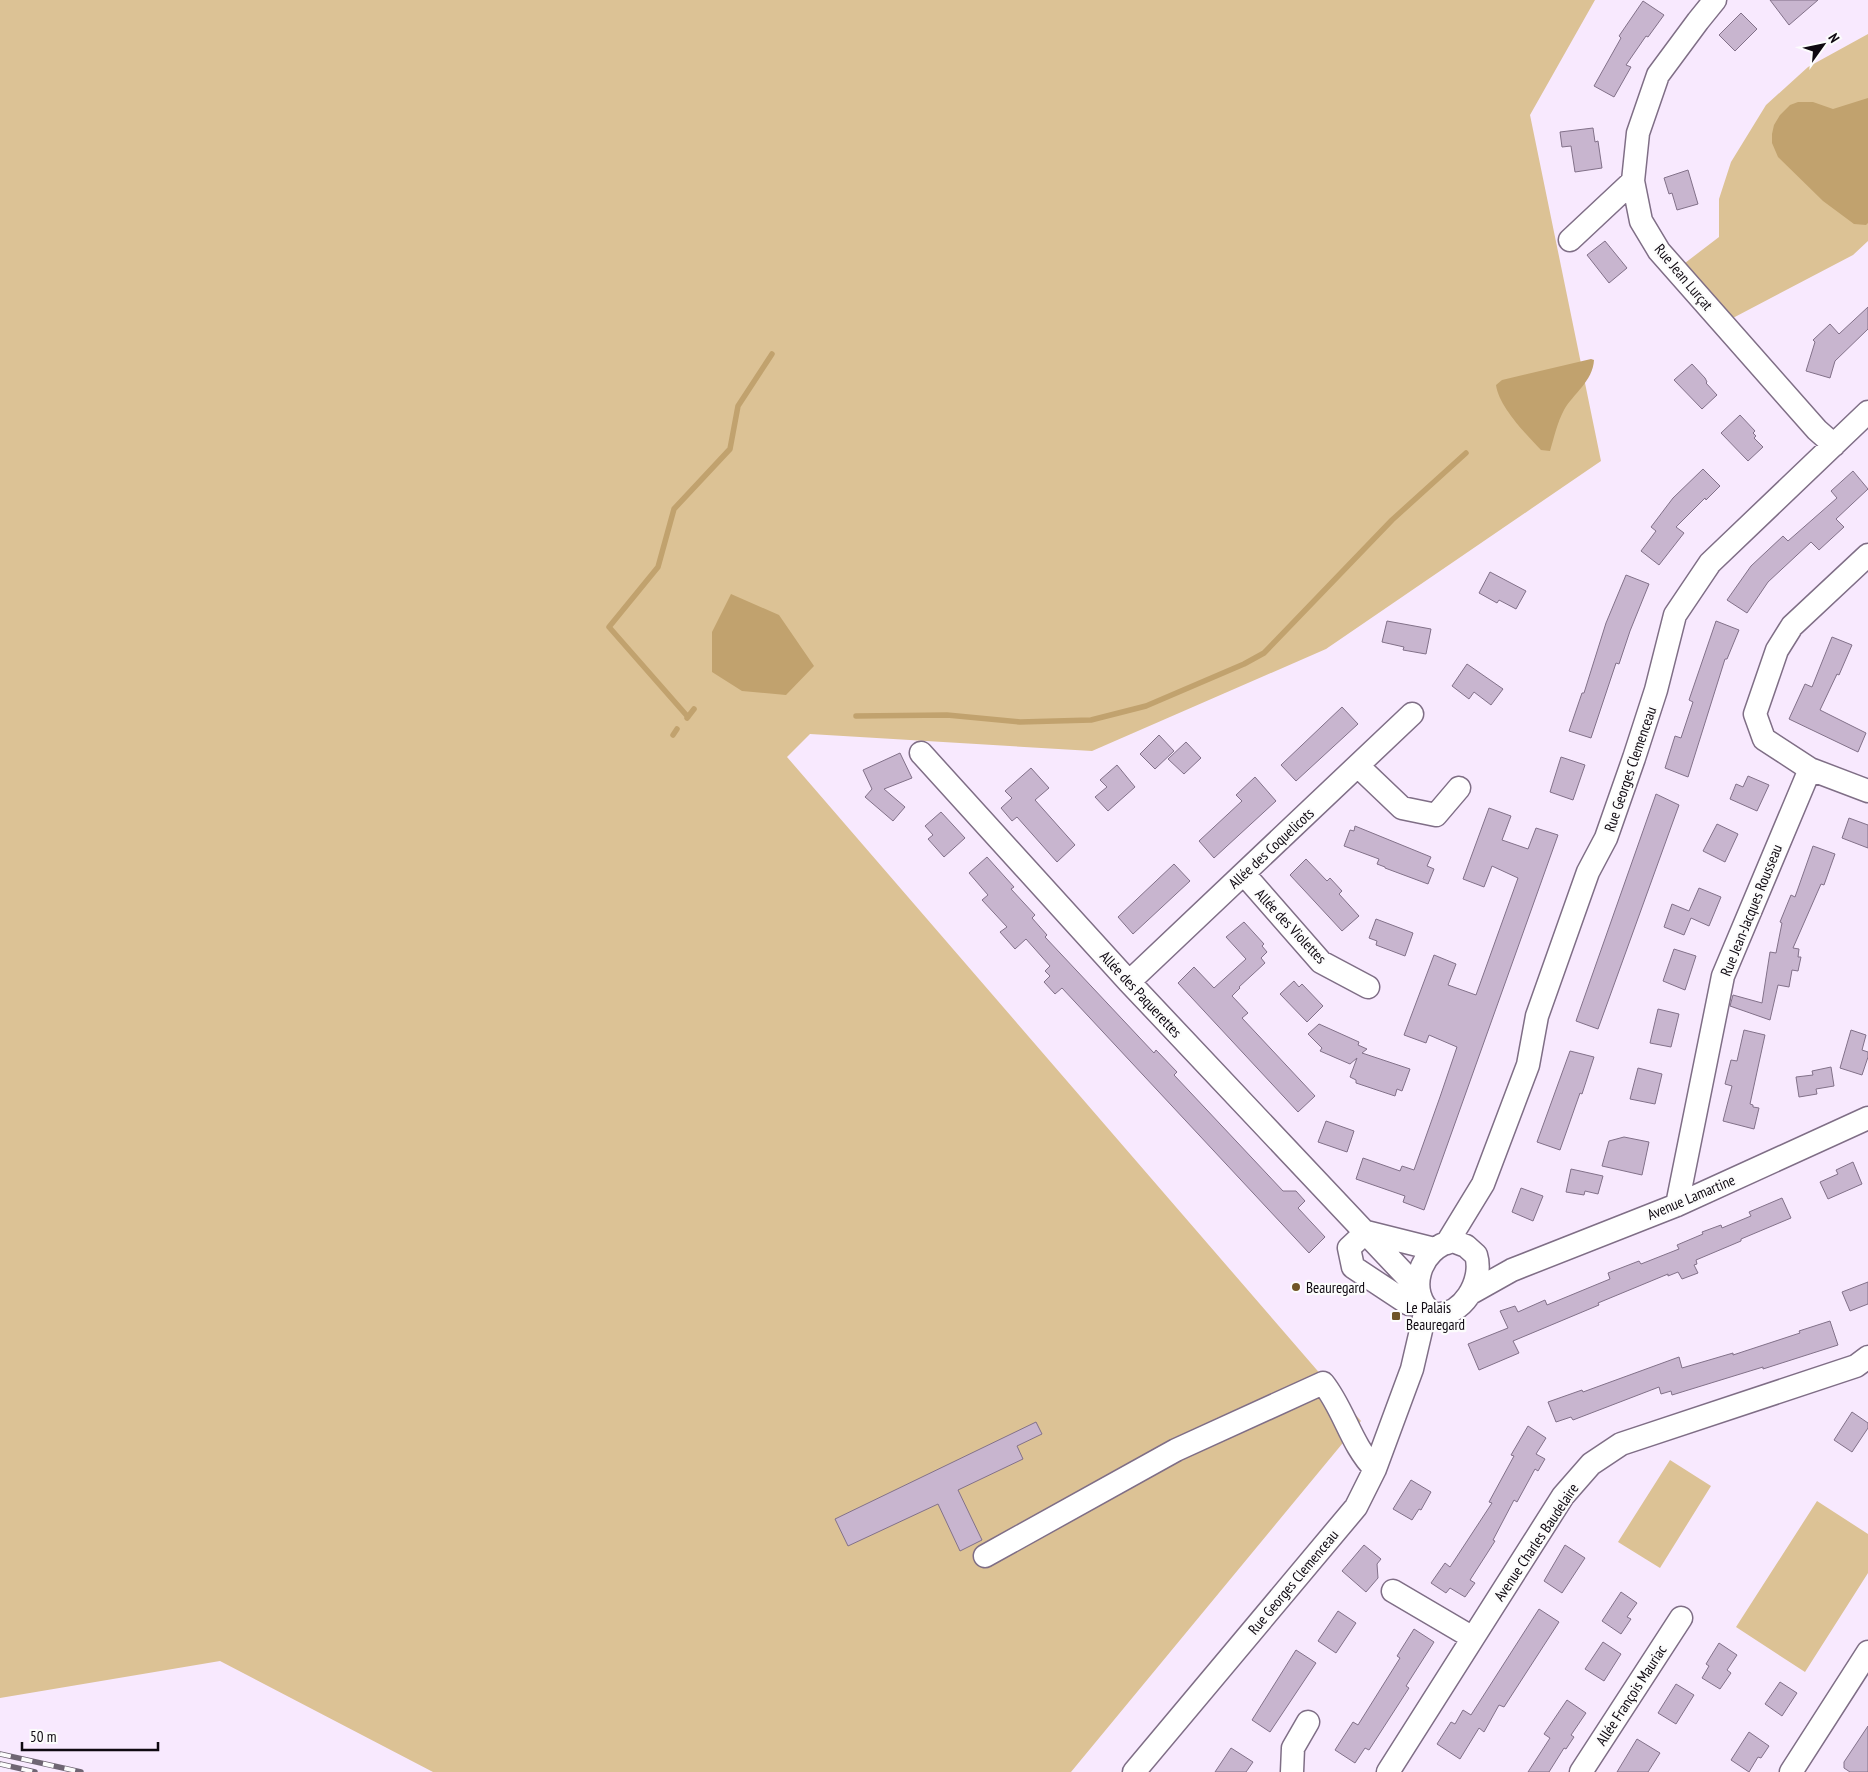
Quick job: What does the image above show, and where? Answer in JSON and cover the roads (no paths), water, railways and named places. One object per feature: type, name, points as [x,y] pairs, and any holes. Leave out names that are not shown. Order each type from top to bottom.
[{"type":"street","name":"Rue Jean Lurçat","points":[[1715,0],[1658,75],[1638,133],[1632,181],[1641,220],[1659,251],[1805,417],[1824,438],[1834,445]]},
{"type":"street","points":[[1570,240],[1632,181]]},
{"type":"street","name":"Rue Georges Clemenceau","points":[[1134,1772],[1356,1507],[1376,1469],[1412,1369],[1428,1303],[1425,1259],[1440,1246],[1483,1184],[1528,1065],[1537,1016],[1588,872],[1606,838],[1634,758],[1656,690],[1675,615],[1710,563],[1868,412]]},
{"type":"street","points":[[1868,555],[1792,626],[1777,650],[1755,714],[1764,740],[1810,769],[1868,791]]},
{"type":"street","name":"Allée des Coquelicots","points":[[1130,982],[1412,714]]},
{"type":"street","name":"Allée des Paquerettes","points":[[920,752],[1130,982],[1366,1232],[1411,1281],[1428,1303]]},
{"type":"street","points":[[1358,766],[1402,808],[1436,816],[1459,788]]},
{"type":"street","name":"Rue Jean-Jacques Rousseau","points":[[1677,1205],[1723,976],[1810,769]]},
{"type":"street","name":"Allée des Violettes","points":[[1244,874],[1321,962],[1368,987]]},
{"type":"street","name":"Avenue Lamartine","points":[[1471,1293],[1512,1270],[1677,1205],[1868,1118]]},
{"type":"street","name":"Rue Georges Clemenceau","points":[[1428,1303],[1454,1310],[1471,1293],[1478,1274],[1475,1255],[1483,1184]]},
{"type":"street","points":[[1428,1303],[1409,1304],[1354,1267],[1349,1248],[1366,1232],[1440,1246],[1453,1242],[1475,1255],[1512,1270]]},
{"type":"street","name":"Avenue Charles Baudelaire","points":[[1388,1772],[1563,1496],[1591,1464],[1621,1444],[1856,1366],[1868,1357]]},
{"type":"street","points":[[985,1556],[1176,1450],[1323,1383],[1333,1396],[1364,1457],[1376,1469]]},
{"type":"street","points":[[1393,1590],[1473,1638]]},
{"type":"street","name":"Allée François Mauriac","points":[[1581,1772],[1681,1618]]},
{"type":"street","points":[[1791,1772],[1868,1652]]},
{"type":"street","points":[[1292,1772],[1293,1748],[1308,1722]]},
{"type":"waterway","points":[[688,717],[609,627],[658,567],[674,509],[730,449],[738,406],[772,354]]},
{"type":"waterway","points":[[856,716],[947,715],[1020,722],[1091,720],[1146,706],[1244,664],[1264,653],[1392,520],[1466,453]]},
{"type":"waterway","points":[[687,718],[694,709]]},
{"type":"waterway","points":[[673,735],[677,729]]},
{"type":"railway","points":[[0,1754],[81,1772]]},
{"type":"railway","points":[[0,1764],[35,1772]]},
{"type":"place","name":"Beauregard","points":[[1296,1287]]},
{"type":"place","name":"Le Palais Beauregard","points":[[1396,1316]]}]
